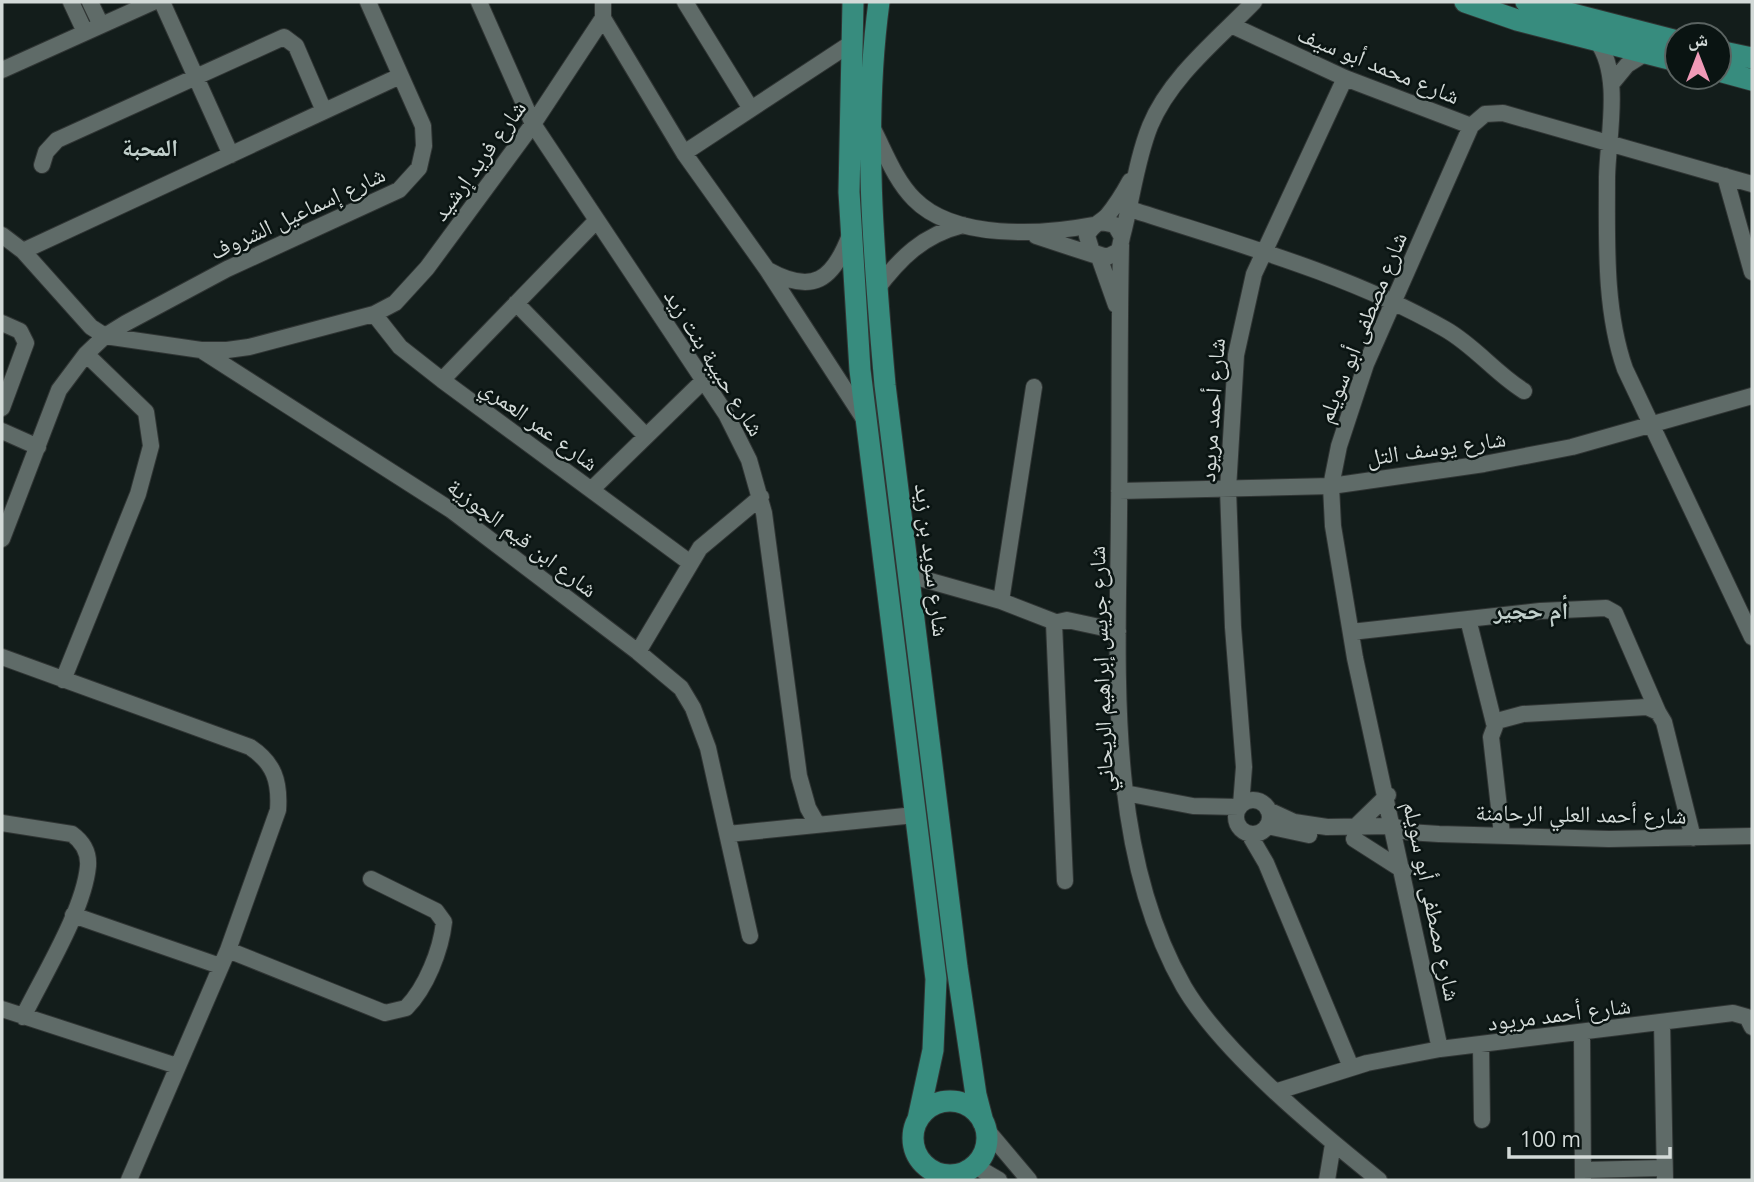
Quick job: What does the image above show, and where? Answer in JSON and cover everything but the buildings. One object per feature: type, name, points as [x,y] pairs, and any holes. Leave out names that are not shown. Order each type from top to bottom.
[{"type":"main road","points":[[853,2],[850,44],[850,235],[866,423],[915,815],[928,896],[936,979],[933,1050],[913,1139],[914,1149],[926,1173],[974,1173],[985,1152],[985,1125],[968,1105],[957,1102],[934,1104],[918,1119]]},
{"type":"main road","name":"شارع سويد بن زيد","points":[[879,2],[874,48],[873,129],[876,290],[957,967],[976,1095],[985,1125]]},
{"type":"main road","points":[[1465,2],[1517,20],[1663,57]]},
{"type":"main road","points":[[1526,2],[1663,37]]},
{"type":"main road","points":[[1733,54],[1752,58]]},
{"type":"main road","points":[[1733,75],[1752,80]]},
{"type":"street","points":[[71,2],[93,28]]},
{"type":"street","points":[[90,2],[93,28]]},
{"type":"street","points":[[2,70],[153,2]]},
{"type":"street","points":[[162,2],[232,155]]},
{"type":"street","name":"شارع حبيبة بنت زيد","points":[[480,2],[533,124],[702,382],[726,414],[745,448],[761,497],[799,776],[808,808],[817,824]]},
{"type":"street","points":[[685,2],[751,109]]},
{"type":"street","name":"شارع جريس إبراهيم الريحاني","points":[[1254,2],[1184,74],[1164,100],[1151,125],[1137,170],[1122,241],[1119,318],[1118,631],[1125,793],[1146,891],[1167,953],[1197,1007],[1232,1047],[1333,1144],[1378,1180]]},
{"type":"street","name":"شارع إسماعيل الشروف","points":[[2,539],[59,390],[86,354],[105,336],[227,269],[379,201],[408,183],[419,169],[425,137],[420,117],[400,76],[373,4]]},
{"type":"street","name":"شارع فريد إرشيد","points":[[201,350],[248,347],[374,314],[395,303],[419,277],[533,124],[603,10],[684,153],[766,268],[866,423]]},
{"type":"street","name":"شارع محمد أبو سيف","points":[[1231,26],[1345,78],[1471,126]]},
{"type":"street","points":[[42,165],[49,147],[57,140],[278,39],[287,38],[296,46],[324,110]]},
{"type":"street","points":[[1597,41],[1608,60],[1613,82],[1608,144],[1611,314],[1625,369],[1752,637]]},
{"type":"street","points":[[684,153],[850,44]]},
{"type":"street","points":[[1613,82],[1627,65],[1646,53]]},
{"type":"street","points":[[23,251],[400,76]]},
{"type":"street","name":"شارع أحمد مريود","points":[[1253,817],[1244,767],[1228,489],[1236,355],[1247,294],[1262,253],[1345,78]]},
{"type":"street","points":[[1471,126],[1485,114],[1503,113],[1752,184]]},
{"type":"street","name":"شارع مصطفى أبو سويلم","points":[[1440,1049],[1404,871],[1400,832],[1388,795],[1351,632],[1333,526],[1331,486],[1352,404],[1393,302],[1471,126]]},
{"type":"street","points":[[873,129],[914,199],[933,213],[963,225],[1027,233],[1097,256],[1112,256],[1122,241],[1115,225],[1097,224],[1027,233]]},
{"type":"street","name":"شارع جريس إبراهيم الريحاني","points":[[1097,224],[1137,170]]},
{"type":"street","points":[[1725,176],[1752,272]]},
{"type":"street","points":[[1129,209],[1262,253],[1393,302],[1459,338],[1483,355],[1507,381],[1524,391]]},
{"type":"street","points":[[442,380],[597,220]]},
{"type":"street","points":[[1097,224],[1086,241],[1097,256]]},
{"type":"street","points":[[876,290],[895,264],[914,247],[939,232],[963,225]]},
{"type":"street","points":[[2,235],[23,251],[91,327],[105,336],[201,350]]},
{"type":"street","name":"شارع فريد إرشيد","points":[[766,268],[794,283],[816,281],[838,265],[850,235]]},
{"type":"street","name":"شارع جريس إبراهيم الريحاني","points":[[1097,256],[1119,318]]},
{"type":"street","points":[[516,303],[646,436]]},
{"type":"street","name":"شارع عمر العمري","points":[[374,314],[400,347],[689,562]]},
{"type":"street","points":[[2,323],[20,331],[26,343],[2,408]]},
{"type":"street","name":"شارع ابن قيم الجوزية","points":[[201,350],[451,510],[638,652],[681,688],[693,708],[708,748],[750,936]]},
{"type":"street","points":[[63,680],[138,494],[151,446],[146,412],[86,354]]},
{"type":"street","points":[[591,490],[702,382]]},
{"type":"street","points":[[1002,601],[1034,387]]},
{"type":"street","name":"شارع يوسف التل","points":[[1119,491],[1331,486],[1549,453],[1752,397]]},
{"type":"street","points":[[2,431],[38,447]]},
{"type":"street","points":[[638,652],[689,562],[723,526],[761,497]]},
{"type":"street","points":[[909,576],[1002,601],[1055,622],[1067,620],[1118,631]]},
{"type":"street","points":[[1351,632],[1599,607],[1615,612],[1664,722],[1693,838]]},
{"type":"street","points":[[1468,619],[1494,723],[1491,737],[1502,834]]},
{"type":"street","points":[[1055,622],[1065,881]]},
{"type":"street","points":[[2,657],[250,747],[265,757],[274,771],[280,790],[278,810],[228,950],[129,1180]]},
{"type":"street","points":[[1494,723],[1507,717],[1546,712],[1647,707],[1658,712]]},
{"type":"street","name":"شارع أحمد العلي الرحامنة","points":[[1125,793],[1253,817],[1317,837],[1400,832],[1609,839],[1752,836]]},
{"type":"street","points":[[1353,834],[1388,795]]},
{"type":"street","points":[[728,834],[915,815]]},
{"type":"street","points":[[1253,817],[1266,863],[1351,1067]]},
{"type":"street","points":[[2,823],[72,834],[81,840],[88,868],[73,915],[23,1017]]},
{"type":"street","name":"شارع أحمد العلي الرحامنة","points":[[1353,834],[1404,871]]},
{"type":"street","points":[[228,950],[385,1013],[406,1008],[420,991],[432,964],[444,922],[436,911],[372,879]]},
{"type":"street","points":[[73,915],[220,966]]},
{"type":"street","points":[[2,1009],[177,1066]]},
{"type":"street","name":"شارع أحمد مريود","points":[[1278,1091],[1351,1067],[1440,1049],[1581,1034],[1733,1013],[1747,1017],[1752,1027]]},
{"type":"street","points":[[1581,1034],[1583,1175],[1665,1174],[1662,1022]]},
{"type":"street","points":[[1481,1046],[1482,1120]]},
{"type":"street","points":[[985,1125],[1029,1180]]},
{"type":"street","points":[[1327,1180],[1333,1144]]},
{"type":"street","points":[[974,1173],[999,1180]]},
{"type":"district","name":"المحبة","points":[[150,146]]},
{"type":"district","name":"أم حجير","points":[[1531,609]]}]
